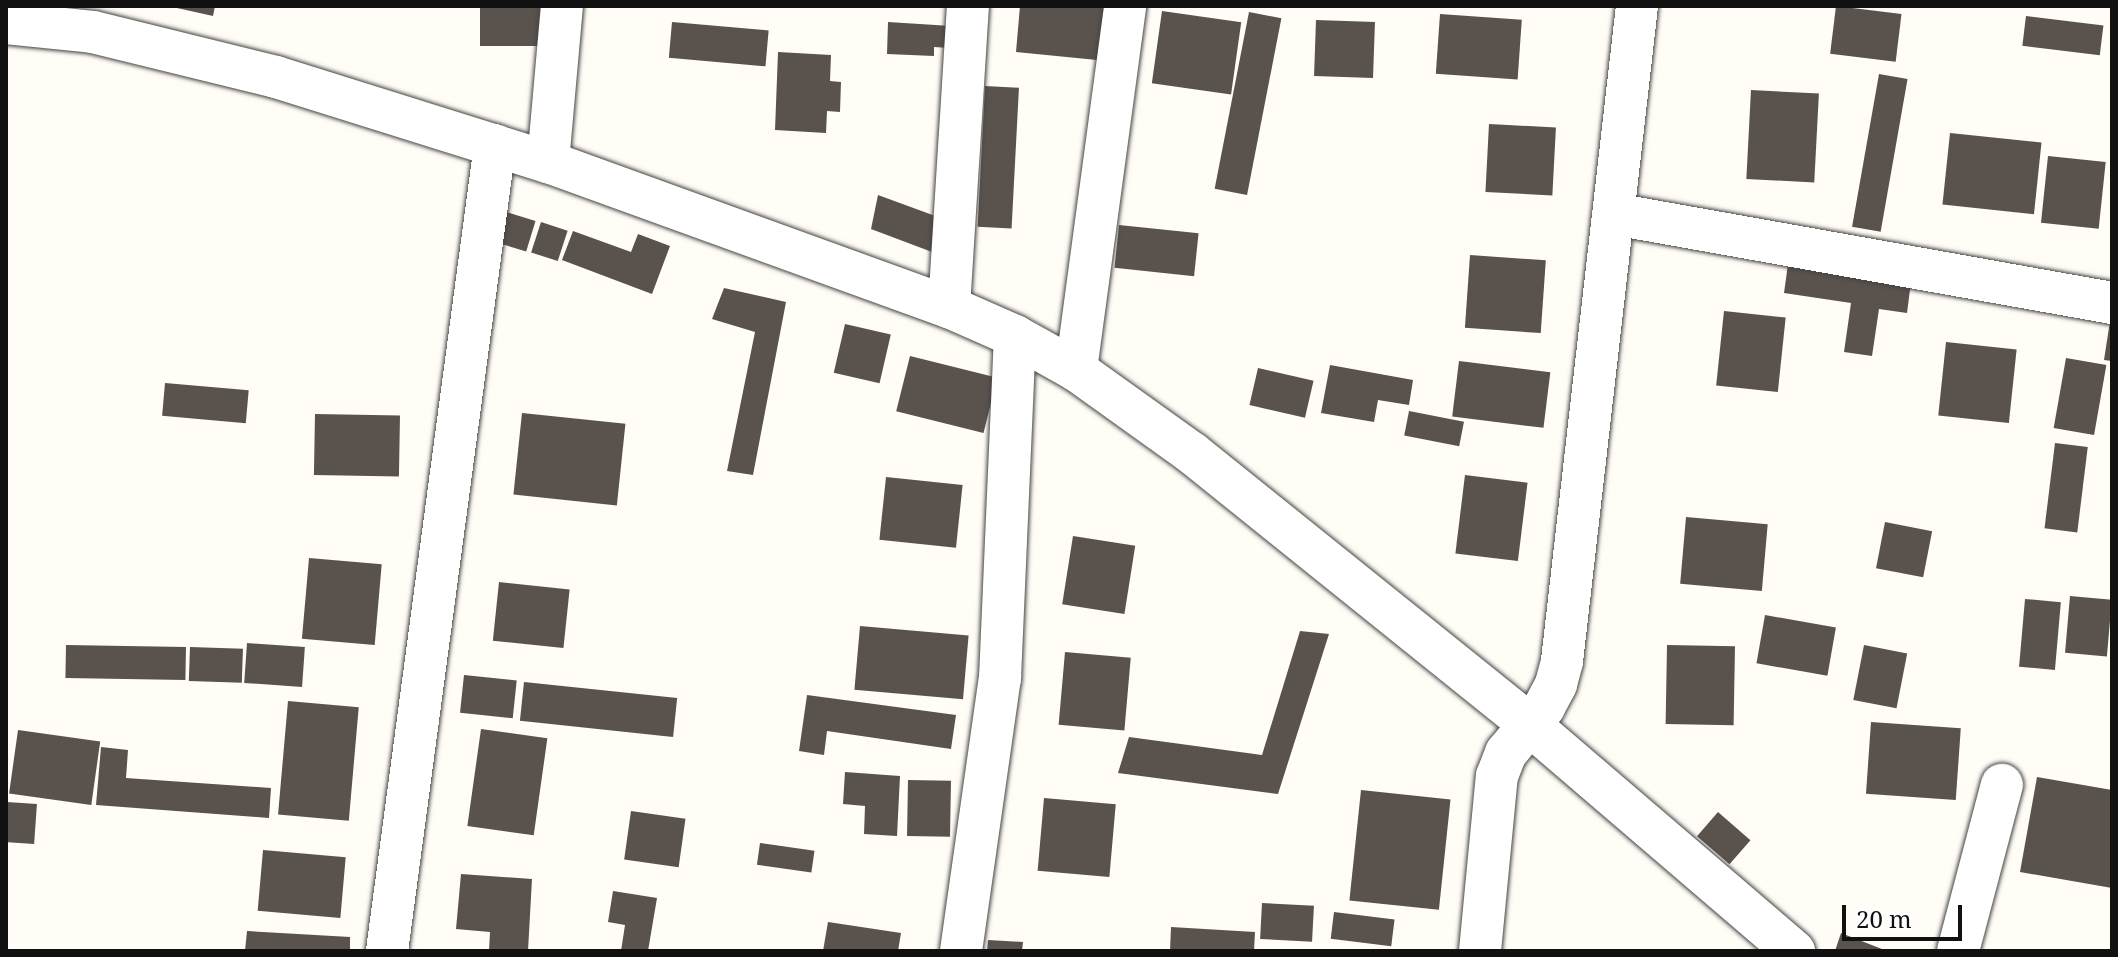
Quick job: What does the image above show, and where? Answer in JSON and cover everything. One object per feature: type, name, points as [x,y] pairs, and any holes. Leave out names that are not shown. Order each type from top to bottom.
[{"type":"street","points":[[548,162],[562,6]]},
{"type":"street","points":[[949,307],[968,6]]},
{"type":"street","points":[[1076,370],[1125,6]]},
{"type":"street","points":[[1480,951],[1497,776],[1506,753],[1530,725],[1556,684],[1562,661],[1637,6]]},
{"type":"street","points":[[6,23],[94,19],[548,162],[949,307],[1015,336],[1076,370],[1192,453],[1530,725],[1794,951]]},
{"type":"street","points":[[387,951],[495,145]]},
{"type":"street","points":[[1614,214],[2112,303]]},
{"type":"street","points":[[961,951],[1000,678],[1015,336]]},
{"type":"street","points":[[1958,951],[2002,785]]},
{"type":"building","points":[[168,6],[215,6],[213,16]]},
{"type":"building","points":[[480,6],[542,6],[542,46],[480,46]]},
{"type":"building","points":[[1020,6],[1113,6],[1107,61],[1016,52]]},
{"type":"building","points":[[1836,6],[1902,14],[1896,62],[1830,54]]},
{"type":"building","points":[[1162,11],[1241,22],[1231,94],[1152,83]]},
{"type":"building","points":[[1249,12],[1281,18],[1247,195],[1215,189]]},
{"type":"building","points":[[1440,14],[1522,20],[1518,80],[1436,74]]},
{"type":"building","points":[[2026,16],[2103,26],[2100,55],[2022,46]]},
{"type":"building","points":[[1316,20],[1375,22],[1373,78],[1314,76]]},
{"type":"building","points":[[672,22],[769,30],[765,66],[669,58]]},
{"type":"building","points":[[888,22],[951,26],[950,48],[934,47],[934,56],[887,54]]},
{"type":"building","points":[[778,52],[831,55],[830,81],[841,82],[840,112],[827,111],[826,133],[775,130]]},
{"type":"building","points":[[1879,74],[1908,79],[1881,232],[1852,227]]},
{"type":"building","points":[[985,86],[1019,88],[1012,229],[978,227]]},
{"type":"building","points":[[1751,90],[1819,94],[1814,182],[1746,179]]},
{"type":"building","points":[[1489,124],[1556,128],[1552,195],[1485,192]]},
{"type":"building","points":[[1950,133],[2041,143],[2034,214],[1942,205]]},
{"type":"building","points":[[2048,156],[2106,162],[2099,229],[2041,223]]},
{"type":"building","points":[[878,195],[938,217],[932,252],[871,229]]},
{"type":"building","points":[[503,211],[536,221],[526,252],[494,242]]},
{"type":"building","points":[[541,222],[568,231],[558,261],[531,252]]},
{"type":"building","points":[[1119,225],[1199,233],[1194,276],[1115,268]]},
{"type":"building","points":[[573,231],[631,252],[638,234],[670,246],[652,294],[562,260]]},
{"type":"building","points":[[1470,255],[1546,260],[1541,333],[1465,328]]},
{"type":"building","points":[[1788,264],[1911,282],[1907,313],[1879,309],[1872,356],[1844,352],[1851,303],[1784,293]]},
{"type":"building","points":[[724,288],[786,302],[753,475],[727,471],[755,332],[712,319]]},
{"type":"building","points":[[1724,311],[1786,317],[1778,392],[1716,386]]},
{"type":"building","points":[[2112,321],[2112,361],[2104,360]]},
{"type":"building","points":[[845,324],[891,335],[880,383],[834,373]]},
{"type":"building","points":[[1946,342],[2017,349],[2009,423],[1938,416]]},
{"type":"building","points":[[910,356],[997,378],[984,433],[896,411]]},
{"type":"building","points":[[2066,358],[2106,365],[2094,435],[2054,428]]},
{"type":"building","points":[[1459,361],[1550,372],[1543,428],[1452,417]]},
{"type":"building","points":[[1330,365],[1413,380],[1409,405],[1378,400],[1374,422],[1321,413]]},
{"type":"building","points":[[1258,368],[1314,381],[1305,418],[1249,405]]},
{"type":"building","points":[[165,383],[249,390],[246,423],[162,416]]},
{"type":"building","points":[[1409,411],[1464,422],[1459,446],[1404,436]]},
{"type":"building","points":[[522,413],[625,424],[617,505],[513,495]]},
{"type":"building","points":[[315,414],[400,415],[399,476],[314,475]]},
{"type":"building","points":[[2055,443],[2088,447],[2077,532],[2045,528]]},
{"type":"building","points":[[1465,475],[1528,483],[1518,561],[1455,553]]},
{"type":"building","points":[[886,477],[963,485],[956,548],[879,540]]},
{"type":"building","points":[[1686,517],[1768,524],[1762,591],[1680,584]]},
{"type":"building","points":[[1885,522],[1932,531],[1923,577],[1876,568]]},
{"type":"building","points":[[1073,536],[1135,546],[1124,614],[1062,604]]},
{"type":"building","points":[[309,558],[382,564],[375,645],[302,639]]},
{"type":"building","points":[[499,582],[570,589],[563,648],[493,641]]},
{"type":"building","points":[[2070,596],[2112,600],[2107,656],[2065,653]]},
{"type":"building","points":[[2025,599],[2061,602],[2055,670],[2019,667]]},
{"type":"building","points":[[1765,615],[1836,628],[1827,676],[1756,663]]},
{"type":"building","points":[[860,626],[969,635],[963,699],[854,690]]},
{"type":"building","points":[[1300,631],[1329,634],[1278,794],[1118,773],[1129,737],[1262,755]]},
{"type":"building","points":[[247,643],[305,647],[302,687],[244,683]]},
{"type":"building","points":[[66,645],[186,647],[185,680],[65,678]]},
{"type":"building","points":[[1667,645],[1735,646],[1734,725],[1666,724]]},
{"type":"building","points":[[1864,645],[1907,653],[1897,708],[1853,700]]},
{"type":"building","points":[[190,647],[243,649],[242,683],[189,681]]},
{"type":"building","points":[[1065,652],[1131,658],[1124,730],[1059,725]]},
{"type":"building","points":[[464,675],[517,681],[513,718],[460,713]]},
{"type":"building","points":[[524,682],[677,698],[673,737],[520,721]]},
{"type":"building","points":[[807,695],[956,715],[951,749],[827,731],[824,755],[799,751]]},
{"type":"building","points":[[288,701],[359,707],[349,821],[278,815]]},
{"type":"building","points":[[1871,722],[1961,728],[1956,800],[1866,794]]},
{"type":"building","points":[[481,729],[547,738],[534,835],[467,826]]},
{"type":"building","points":[[18,730],[100,742],[91,805],[9,793]]},
{"type":"building","points":[[101,747],[128,750],[126,778],[271,788],[269,818],[96,805]]},
{"type":"building","points":[[845,772],[900,776],[897,836],[864,834],[865,806],[843,804]]},
{"type":"building","points":[[2037,777],[2112,790],[2112,888],[2020,872]]},
{"type":"building","points":[[908,780],[951,781],[950,837],[907,836]]},
{"type":"building","points":[[1361,790],[1451,799],[1439,910],[1349,900]]},
{"type":"building","points":[[1044,798],[1116,804],[1109,877],[1038,871]]},
{"type":"building","points":[[7,802],[37,804],[34,844],[6,842]]},
{"type":"building","points":[[631,811],[685,819],[679,867],[624,860]]},
{"type":"building","points":[[1718,812],[1750,840],[1729,864],[1697,836]]},
{"type":"building","points":[[760,843],[814,851],[811,872],[757,865]]},
{"type":"building","points":[[263,850],[346,857],[340,918],[258,911]]},
{"type":"building","points":[[461,874],[532,879],[528,951],[489,951],[490,932],[456,929]]},
{"type":"building","points":[[613,891],[657,898],[648,951],[621,951],[625,925],[608,922]]},
{"type":"building","points":[[1262,903],[1314,906],[1312,942],[1260,939]]},
{"type":"building","points":[[1334,912],[1395,919],[1391,946],[1331,939]]},
{"type":"building","points":[[828,922],[901,933],[898,951],[823,951]]},
{"type":"building","points":[[1171,927],[1255,932],[1254,951],[1170,951]]},
{"type":"building","points":[[247,931],[350,937],[350,951],[245,951]]},
{"type":"building","points":[[1841,933],[1887,951],[1835,951]]},
{"type":"building","points":[[988,940],[1023,942],[1022,951],[987,951]]}]
